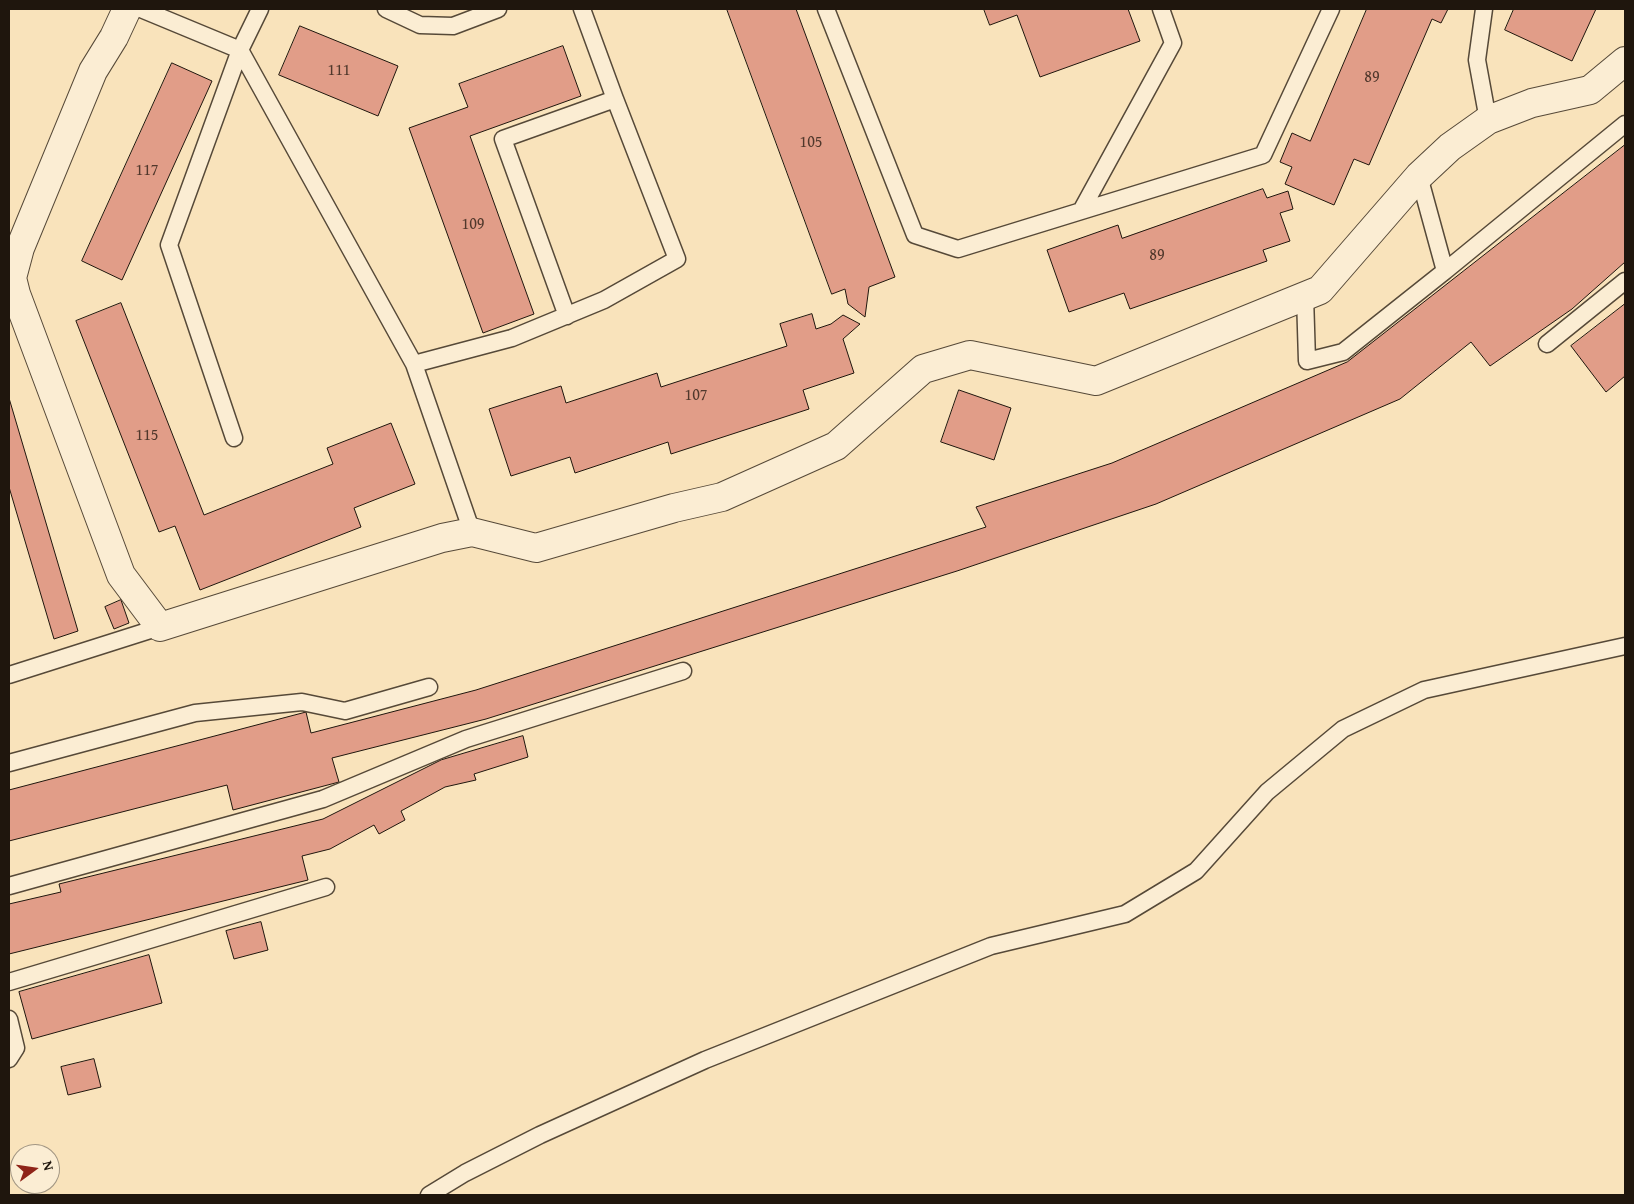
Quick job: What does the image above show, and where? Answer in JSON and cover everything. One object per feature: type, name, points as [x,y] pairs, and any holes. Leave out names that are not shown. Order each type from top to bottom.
[{"type":"street","points":[[127,9],[114,37],[93,71],[14,245],[12,278],[23,313],[120,575],[160,627],[442,538],[472,532],[536,548],[674,508],[722,497],[836,446],[923,369],[970,355],[1096,381],[1320,290],[1419,176],[1450,147],[1488,120],[1532,102],[1590,90],[1625,61]]},
{"type":"lane","points":[[141,9],[240,50],[414,364],[472,532]]},
{"type":"lane","points":[[234,438],[169,245],[240,50],[260,9]]},
{"type":"lane","points":[[386,9],[420,25],[453,26],[498,9]]},
{"type":"lane","points":[[414,364],[512,338],[604,300],[677,259],[582,9]]},
{"type":"lane","points":[[826,9],[915,235],[958,249],[1263,155],[1331,9]]},
{"type":"lane","points":[[1081,211],[1173,43],[1161,9]]},
{"type":"lane","points":[[1484,9],[1477,60],[1488,120]]},
{"type":"lane","points":[[567,316],[503,139],[615,98]]},
{"type":"lane","points":[[1305,296],[1307,361],[1343,352],[1625,124]]},
{"type":"lane","points":[[1419,176],[1445,270]]},
{"type":"lane","points":[[1547,344],[1625,281]]},
{"type":"lane","points":[[9,675],[160,627]]},
{"type":"lane","points":[[429,1195],[465,1173],[540,1135],[705,1060],[991,946],[1125,914],[1196,871],[1267,792],[1343,729],[1424,690],[1625,646]]},
{"type":"lane","points":[[9,886],[323,799],[466,739],[683,671]]},
{"type":"lane","points":[[9,763],[195,713],[302,702],[345,711],[429,687]]},
{"type":"lane","points":[[9,982],[326,887]]},
{"type":"lane","points":[[9,1019],[16,1048],[9,1059]]},
{"type":"building","points":[[727,9],[796,9],[895,277],[869,287],[865,317],[848,304],[845,289],[832,294]]},
{"type":"building","points":[[984,9],[1128,9],[1140,41],[1040,77],[1017,15],[990,25]]},
{"type":"building","points":[[1367,9],[1448,9],[1441,23],[1432,19],[1369,165],[1354,159],[1334,205],[1285,184],[1292,167],[1280,162],[1292,133],[1310,141]]},
{"type":"building","points":[[1514,9],[1596,9],[1572,61],[1505,30]]},
{"type":"building","points":[[300,26],[398,66],[378,116],[279,75]]},
{"type":"building","points":[[563,46],[581,96],[470,136],[534,314],[483,333],[409,128],[468,107],[459,84]]},
{"type":"building","points":[[172,63],[212,81],[122,280],[82,261]]},
{"type":"building","points":[[1625,145],[1625,262],[1572,309],[1490,366],[1471,342],[1400,399],[1156,504],[957,571],[486,719],[332,758],[339,782],[233,810],[227,785],[9,841],[9,790],[306,712],[311,733],[476,690],[986,527],[976,507],[1112,463],[1347,362]]},
{"type":"building","points":[[1263,189],[1267,198],[1288,191],[1293,209],[1280,213],[1290,241],[1263,250],[1267,261],[1130,309],[1124,293],[1069,312],[1047,250],[1118,225],[1122,238]]},
{"type":"building","points":[[121,303],[204,515],[333,464],[327,448],[391,423],[415,484],[354,508],[361,527],[200,590],[175,526],[159,532],[76,321]]},
{"type":"building","points":[[1625,304],[1625,376],[1606,392],[1571,346]]},
{"type":"building","points":[[812,314],[816,329],[831,324],[843,315],[860,324],[843,339],[854,373],[803,390],[809,409],[671,454],[668,442],[575,473],[570,457],[511,476],[489,409],[561,386],[566,403],[657,373],[661,387],[787,346],[780,324]]},
{"type":"building","points":[[959,390],[1011,408],[994,460],[941,442]]},
{"type":"building","points":[[9,398],[78,631],[54,639],[9,487]]},
{"type":"building","points":[[121,600],[129,623],[114,629],[105,607]]},
{"type":"building","points":[[523,736],[528,757],[474,774],[476,780],[445,787],[401,811],[405,820],[379,834],[374,825],[330,849],[302,856],[308,880],[9,954],[9,904],[61,892],[59,884],[323,819],[441,760]]},
{"type":"building","points":[[261,922],[268,950],[234,959],[226,931]]},
{"type":"building","points":[[149,955],[162,1003],[32,1039],[19,992]]},
{"type":"building","points":[[94,1059],[101,1087],[68,1095],[61,1067]]}]
